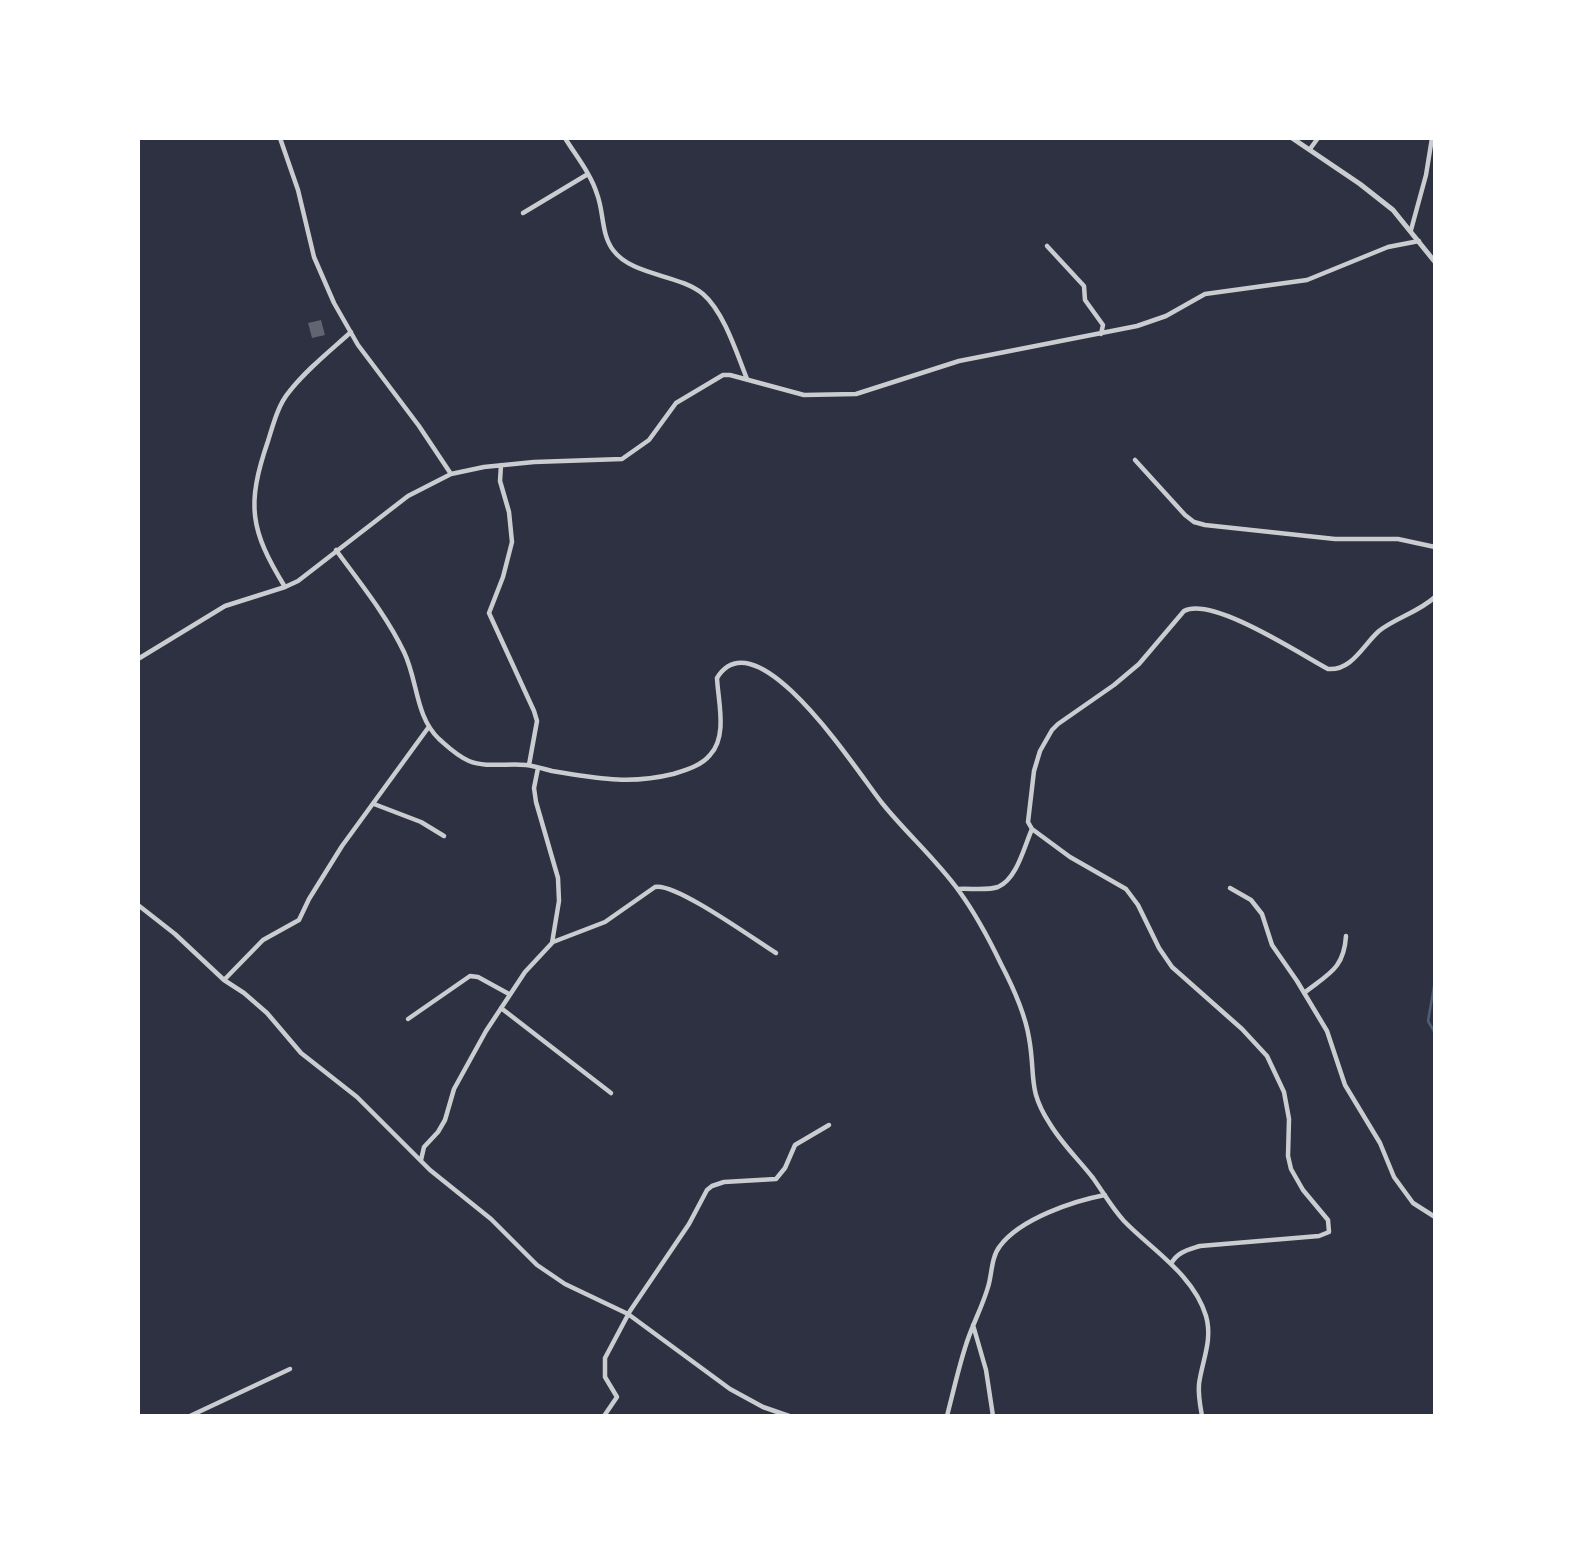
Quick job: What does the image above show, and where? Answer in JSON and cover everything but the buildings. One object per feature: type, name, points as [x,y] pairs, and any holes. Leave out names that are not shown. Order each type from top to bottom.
[{"type":"street","points":[[279,138],[298,190],[317,264],[334,303],[351,332],[451,474]]},
{"type":"street","points":[[565,138],[588,174],[597,194],[605,232],[613,250],[632,264],[692,286],[705,295],[719,316],[747,380]]},
{"type":"street","points":[[1292,138],[1385,203],[1411,230],[1435,262]]},
{"type":"street","points":[[1310,149],[1318,138]]},
{"type":"street","points":[[1411,230],[1426,175],[1432,138]]},
{"type":"street","points":[[523,213],[588,174]]},
{"type":"street","points":[[138,659],[225,606],[298,581],[408,495],[451,474],[501,466],[622,459],[655,434],[676,402],[705,383],[726,375],[804,396],[845,396],[968,359],[1101,334],[1160,319],[1205,294],[1307,279],[1388,247],[1419,242]]},
{"type":"street","points":[[1047,246],[1084,286],[1085,300],[1103,325],[1101,334]]},
{"type":"street","points":[[285,587],[260,543],[255,528],[255,481],[286,394],[351,332]]},
{"type":"street","points":[[1135,460],[1194,522],[1335,539],[1398,540],[1435,547]]},
{"type":"street","points":[[501,466],[500,481],[511,519],[512,542],[503,577],[489,613],[537,722],[529,765]]},
{"type":"street","points":[[337,550],[405,653],[428,728],[469,761],[479,764],[529,765],[583,776],[638,781],[696,766],[710,756],[718,741],[720,728],[717,678],[726,668],[752,664],[776,678],[801,699],[835,738],[886,808],[958,889],[984,931],[1021,1008],[1029,1035],[1032,1089],[1058,1136],[1124,1221],[1171,1264],[1191,1288],[1206,1317],[1209,1337],[1200,1382],[1202,1416]]},
{"type":"street","points":[[958,889],[992,888],[1012,875],[1032,829],[1028,814],[1032,781],[1040,751],[1052,730],[1133,669],[1151,652],[1184,611],[1197,607],[1205,608],[1255,629],[1328,669],[1335,670],[1348,663],[1380,630],[1435,597]]},
{"type":"street","points":[[224,980],[263,940],[296,923],[342,846],[428,728]]},
{"type":"street","points":[[538,768],[534,788],[536,802],[558,878],[559,901],[552,943]]},
{"type":"street","points":[[374,804],[421,822],[444,836]]},
{"type":"street","points":[[1032,829],[1070,857],[1126,889],[1138,905],[1159,948],[1172,967],[1242,1029],[1267,1056],[1284,1092],[1289,1119],[1288,1156],[1291,1168],[1330,1226],[1329,1231],[1319,1236],[1200,1247],[1181,1253],[1171,1264]]},
{"type":"street","points":[[421,1160],[424,1147],[446,1120],[454,1089],[509,994],[552,943],[605,922],[660,886],[676,891],[702,906],[776,953]]},
{"type":"street","points":[[1230,888],[1251,900],[1262,914],[1272,945],[1333,1044],[1345,1085],[1380,1143],[1394,1177],[1413,1203],[1435,1217]]},
{"type":"street","points":[[138,905],[175,934],[224,980],[267,1013],[301,1053],[357,1097],[421,1160],[491,1219],[537,1265],[565,1284],[628,1314],[730,1389],[763,1407],[789,1416]]},
{"type":"street","points":[[1304,993],[1326,977],[1342,960],[1346,936]]},
{"type":"street","points":[[408,1019],[470,976],[478,977],[509,994]]},
{"type":"street","points":[[501,1008],[611,1093]]},
{"type":"street","points":[[604,1416],[617,1397],[605,1377],[604,1362],[628,1314],[689,1224],[707,1190],[712,1185],[724,1182],[776,1179],[785,1168],[795,1145],[830,1125]]},
{"type":"street","points":[[947,1416],[973,1325],[989,1286],[996,1251],[1001,1244],[1023,1227],[1047,1214],[1105,1195]]},
{"type":"street","points":[[973,1325],[986,1370],[993,1416]]},
{"type":"street","points":[[190,1416],[290,1369]]},
{"type":"waterway","points":[[1435,981],[1428,1021],[1435,1033]]}]
